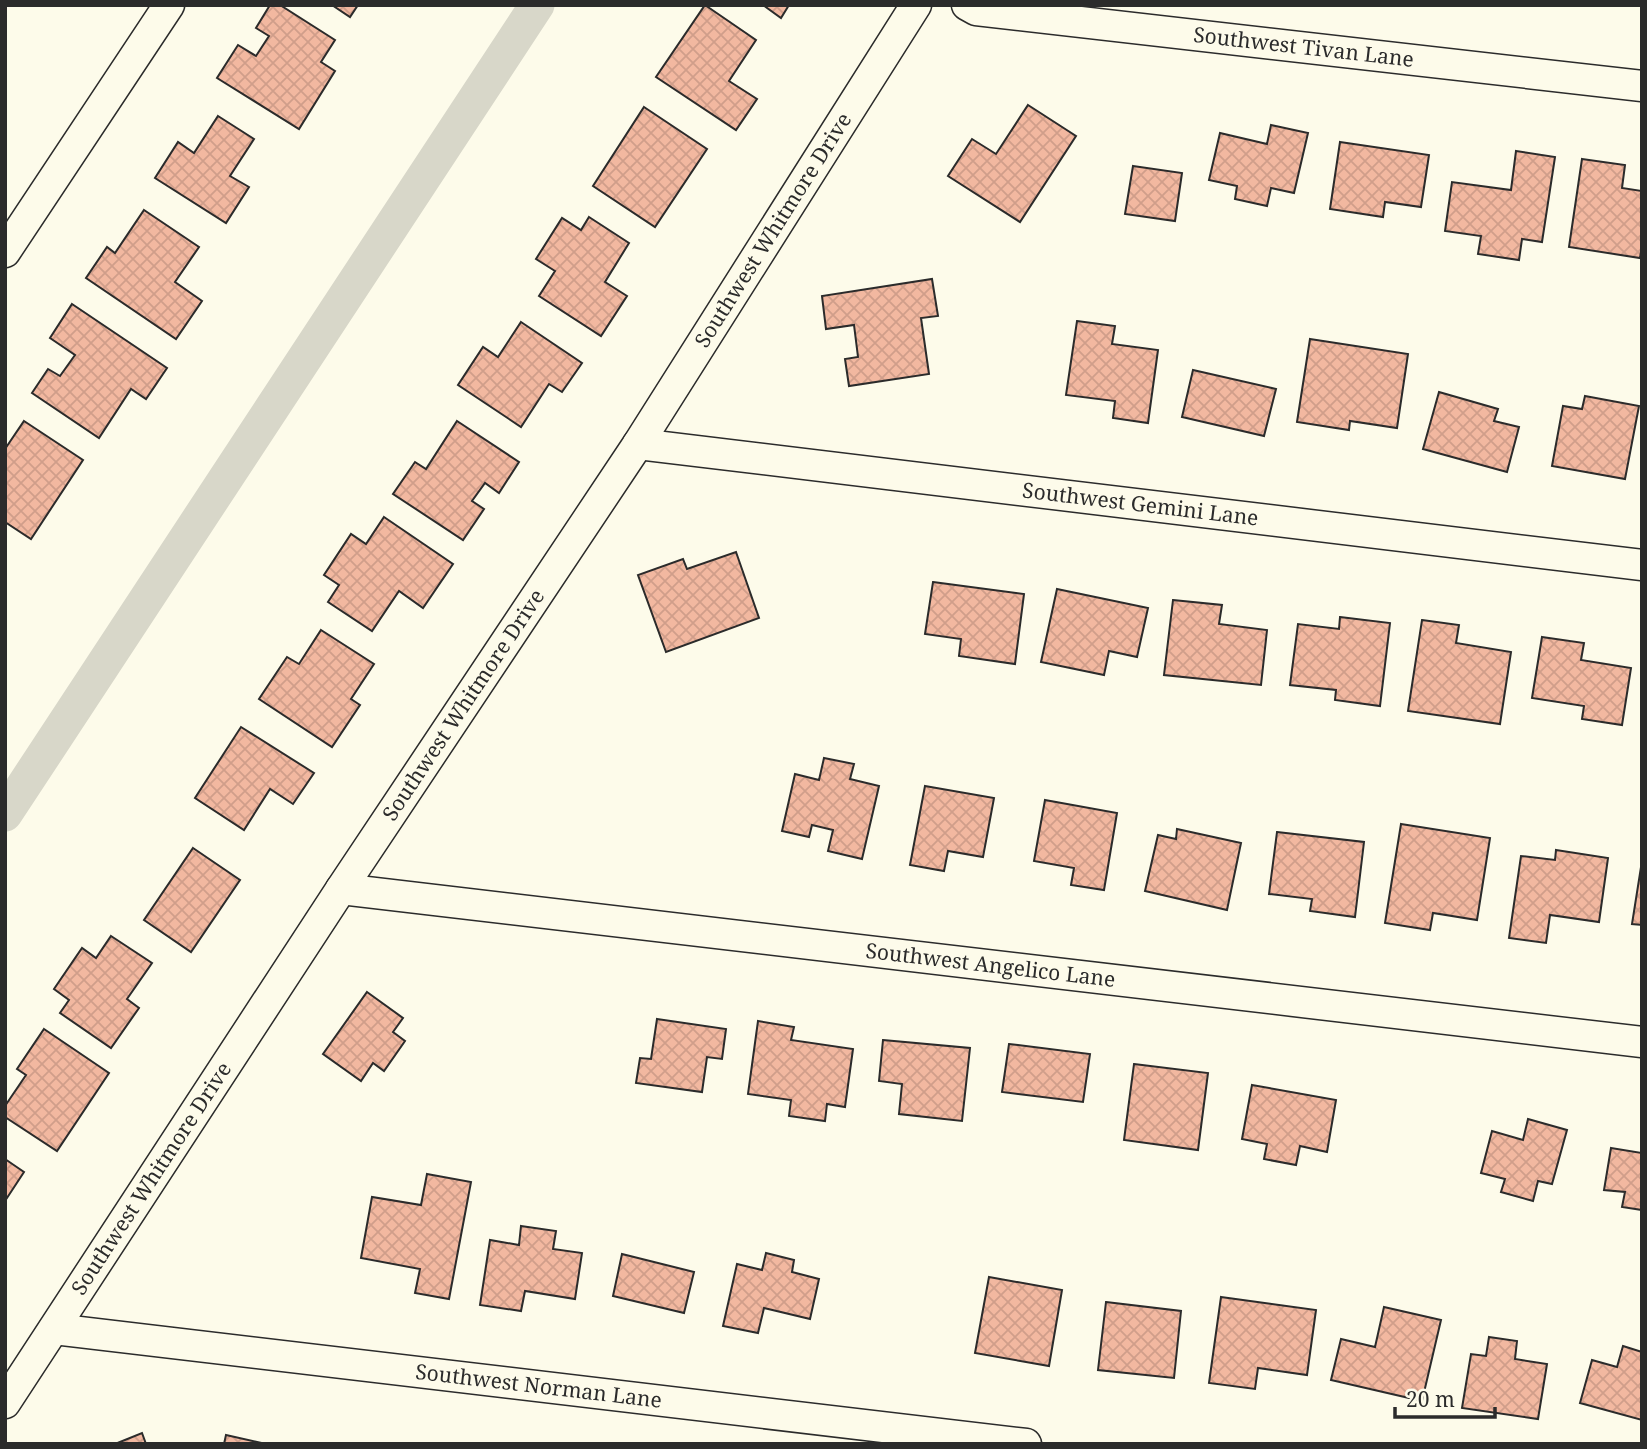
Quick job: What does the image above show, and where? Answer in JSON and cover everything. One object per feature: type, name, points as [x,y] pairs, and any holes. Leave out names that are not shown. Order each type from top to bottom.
[{"type":"street","points":[[5,252],[169,5]]},
{"type":"street","name":"Southwest Whitmore Drive","points":[[5,1403],[341,889],[638,444],[916,5]]},
{"type":"street","name":"Southwest Tivan Lane","points":[[967,5],[976,10],[1642,86]]},
{"type":"street","name":"Southwest Gemini Lane","points":[[638,444],[1642,565]]},
{"type":"street","name":"Southwest Angelico Lane","points":[[341,889],[1642,1042]]},
{"type":"street","name":"Southwest Norman Lane","points":[[54,1329],[1026,1444]]},
{"type":"building","points":[[270,5],[280,5],[335,40],[321,62],[335,71],[299,129],[217,78],[238,45],[256,56],[269,36],[256,28]]},
{"type":"building","points":[[332,5],[358,5],[350,17]]},
{"type":"building","points":[[705,5],[756,40],[729,81],[757,99],[736,130],[656,77]]},
{"type":"building","points":[[763,5],[789,5],[781,18]]},
{"type":"building","points":[[1028,105],[1076,136],[1020,222],[948,176],[972,139],[996,154]]},
{"type":"building","points":[[644,107],[707,149],[655,227],[593,186]]},
{"type":"building","points":[[218,116],[254,139],[230,176],[249,187],[226,223],[155,178],[178,142],[194,153]]},
{"type":"building","points":[[1271,125],[1308,133],[1294,193],[1271,188],[1267,206],[1235,199],[1237,186],[1209,180],[1220,133],[1267,144]]},
{"type":"building","points":[[1340,142],[1429,155],[1421,207],[1385,202],[1383,217],[1330,209]]},
{"type":"building","points":[[1516,151],[1555,157],[1542,242],[1522,239],[1519,260],[1478,254],[1481,236],[1445,231],[1452,182],[1511,190]]},
{"type":"building","points":[[1582,159],[1625,165],[1622,188],[1642,191],[1640,258],[1569,247]]},
{"type":"building","points":[[1133,166],[1182,173],[1175,221],[1125,214]]},
{"type":"building","points":[[144,210],[199,247],[175,282],[202,301],[176,339],[86,278],[107,247],[115,253]]},
{"type":"building","points":[[589,217],[629,243],[605,282],[627,296],[601,336],[539,296],[555,271],[536,259],[562,218],[581,230]]},
{"type":"building","points":[[932,279],[938,316],[921,318],[929,374],[849,386],[845,359],[858,357],[854,325],[826,329],[822,296]]},
{"type":"building","points":[[72,304],[167,368],[146,399],[131,389],[99,438],[32,393],[48,369],[60,376],[75,355],[50,338]]},
{"type":"building","points":[[1077,321],[1115,326],[1112,344],[1158,350],[1148,423],[1113,418],[1115,401],[1066,395]]},
{"type":"building","points":[[521,322],[582,363],[562,392],[549,384],[521,427],[458,385],[483,347],[498,357]]},
{"type":"building","points":[[1310,339],[1408,354],[1397,428],[1350,421],[1349,430],[1297,422]]},
{"type":"building","points":[[1193,370],[1276,389],[1264,436],[1182,417]]},
{"type":"building","points":[[1439,392],[1498,409],[1494,421],[1519,427],[1507,472],[1423,449]]},
{"type":"building","points":[[1585,396],[1639,406],[1625,479],[1552,466],[1563,406],[1582,409]]},
{"type":"building","points":[[24,421],[83,460],[31,539],[5,522],[5,449]]},
{"type":"building","points":[[457,421],[519,462],[499,493],[485,483],[472,501],[484,509],[463,540],[393,494],[415,462],[426,469]]},
{"type":"building","points":[[384,517],[453,564],[423,608],[399,591],[372,631],[328,602],[339,585],[324,575],[351,534],[366,544]]},
{"type":"building","points":[[736,552],[759,618],[666,652],[638,575],[683,559],[687,569]]},
{"type":"building","points":[[933,582],[1024,594],[1015,664],[959,656],[961,639],[925,634]]},
{"type":"building","points":[[1057,589],[1148,608],[1137,657],[1109,651],[1104,675],[1041,662]]},
{"type":"building","points":[[1173,600],[1222,605],[1219,624],[1267,630],[1261,685],[1164,675]]},
{"type":"building","points":[[1340,617],[1390,623],[1380,706],[1335,700],[1336,690],[1290,685],[1298,624],[1339,629]]},
{"type":"building","points":[[1422,620],[1459,625],[1456,643],[1511,652],[1500,724],[1408,711]]},
{"type":"building","points":[[321,630],[374,664],[351,699],[360,705],[332,747],[259,699],[287,657],[299,664]]},
{"type":"building","points":[[1542,637],[1584,643],[1581,660],[1631,668],[1622,725],[1582,719],[1584,706],[1532,698]]},
{"type":"building","points":[[241,727],[314,773],[293,804],[270,789],[244,830],[195,798]]},
{"type":"building","points":[[824,758],[854,764],[850,779],[879,786],[862,859],[828,851],[833,830],[812,825],[809,837],[782,831],[795,774],[819,780]]},
{"type":"building","points":[[925,786],[994,798],[983,857],[948,851],[944,871],[910,865]]},
{"type":"building","points":[[1045,800],[1117,813],[1104,890],[1071,885],[1074,868],[1034,861]]},
{"type":"building","points":[[1401,824],[1490,838],[1477,920],[1433,913],[1430,930],[1385,923]]},
{"type":"building","points":[[1177,829],[1241,843],[1227,910],[1145,891],[1158,835],[1176,839]]},
{"type":"building","points":[[1277,832],[1364,842],[1355,917],[1310,911],[1312,899],[1269,894]]},
{"type":"building","points":[[193,848],[240,880],[191,952],[144,920]]},
{"type":"building","points":[[1556,850],[1608,858],[1599,922],[1550,915],[1546,943],[1509,938],[1521,856],[1555,860]]},
{"type":"building","points":[[1642,867],[1642,925],[1632,924]]},
{"type":"building","points":[[111,936],[152,963],[127,999],[139,1008],[111,1048],[60,1013],[69,1000],[54,989],[82,948],[96,958]]},
{"type":"building","points":[[367,992],[403,1018],[393,1032],[405,1041],[384,1071],[373,1063],[361,1081],[323,1054]]},
{"type":"building","points":[[657,1019],[726,1029],[722,1059],[707,1057],[702,1092],[636,1083],[640,1058],[651,1059]]},
{"type":"building","points":[[758,1021],[794,1027],[791,1040],[853,1049],[845,1107],[827,1104],[825,1121],[789,1116],[791,1100],[748,1094]]},
{"type":"building","points":[[44,1029],[109,1073],[57,1151],[5,1117],[5,1106],[26,1075],[17,1069]]},
{"type":"building","points":[[883,1040],[970,1048],[962,1121],[899,1114],[902,1084],[879,1081]]},
{"type":"building","points":[[1009,1044],[1090,1054],[1083,1102],[1002,1092]]},
{"type":"building","points":[[1134,1064],[1208,1073],[1198,1150],[1124,1140]]},
{"type":"building","points":[[1252,1085],[1336,1100],[1327,1152],[1300,1146],[1296,1165],[1264,1159],[1267,1144],[1242,1139]]},
{"type":"building","points":[[1528,1119],[1567,1130],[1552,1184],[1538,1181],[1533,1201],[1501,1192],[1505,1179],[1481,1173],[1492,1131],[1523,1140]]},
{"type":"building","points":[[1611,1148],[1642,1153],[1642,1210],[1622,1207],[1625,1192],[1604,1190]]},
{"type":"building","points":[[5,1159],[24,1172],[5,1201]]},
{"type":"building","points":[[427,1174],[471,1182],[449,1299],[415,1293],[420,1269],[361,1258],[372,1197],[421,1205]]},
{"type":"building","points":[[521,1226],[556,1231],[553,1249],[582,1253],[575,1299],[525,1291],[521,1311],[480,1305],[490,1240],[519,1245]]},
{"type":"building","points":[[766,1253],[794,1260],[792,1272],[819,1279],[810,1319],[764,1308],[758,1333],[723,1326],[737,1264],[762,1270]]},
{"type":"building","points":[[622,1254],[694,1272],[684,1313],[613,1296]]},
{"type":"building","points":[[989,1277],[1062,1290],[1049,1366],[975,1353]]},
{"type":"building","points":[[1221,1297],[1316,1310],[1307,1375],[1258,1368],[1255,1389],[1209,1383]]},
{"type":"building","points":[[1106,1302],[1181,1311],[1174,1378],[1098,1370]]},
{"type":"building","points":[[1384,1307],[1441,1320],[1422,1401],[1331,1380],[1341,1339],[1375,1347]]},
{"type":"building","points":[[1489,1337],[1517,1341],[1515,1359],[1547,1364],[1538,1419],[1462,1408],[1471,1354],[1486,1356]]},
{"type":"building","points":[[1623,1346],[1642,1352],[1642,1420],[1580,1403],[1592,1360],[1617,1367]]},
{"type":"building","points":[[142,1433],[146,1444],[115,1444]]},
{"type":"building","points":[[226,1435],[266,1444],[224,1444]]},
{"type":"waterway","points":[[5,814],[537,5]]}]
